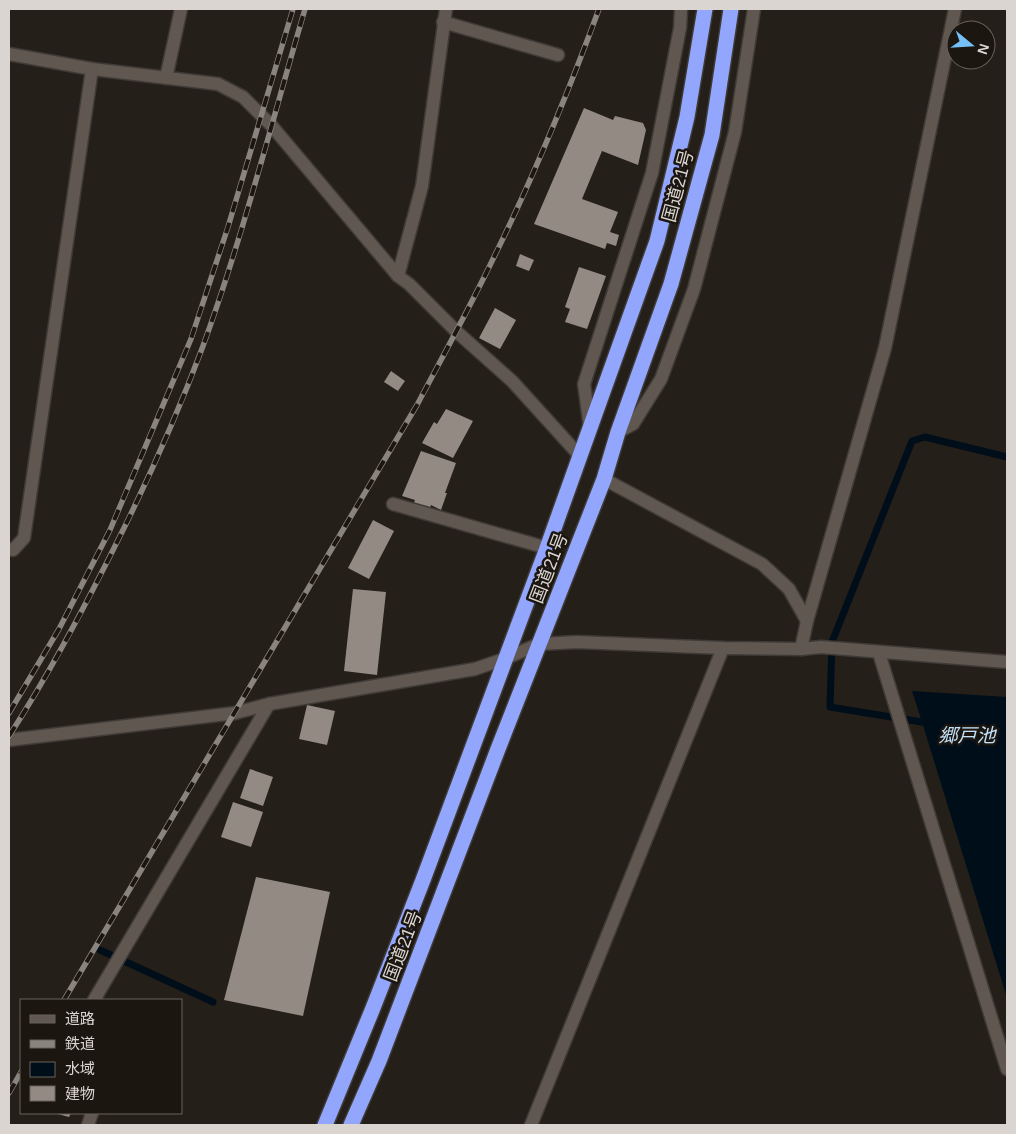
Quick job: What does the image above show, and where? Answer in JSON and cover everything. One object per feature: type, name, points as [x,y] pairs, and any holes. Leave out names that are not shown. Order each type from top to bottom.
[{"type":"highway","name":"国道21号","points":[[325,1125],[416,898],[547,548],[656,241],[687,117],[705,9]]},
{"type":"highway","name":"国道21号","points":[[351,1125],[379,1061],[604,479],[628,401],[671,284],[712,135],[731,9]]},
{"type":"street","points":[[166,78],[181,9]]},
{"type":"street","points":[[398,276],[422,186],[446,9]]},
{"type":"street","points":[[590,428],[584,384],[652,173],[682,9]]},
{"type":"street","points":[[618,432],[634,424],[661,379],[694,289],[735,132],[754,9]]},
{"type":"street","points":[[801,649],[807,621],[885,348],[955,9]]},
{"type":"street","points":[[443,22],[558,55]]},
{"type":"street","points":[[9,54],[92,69],[218,84],[243,97],[271,125],[398,276],[409,284],[457,332],[512,381],[580,456]]},
{"type":"street","points":[[9,549],[12,550],[24,538],[92,69]]},
{"type":"street","points":[[604,479],[762,564],[789,589],[807,621]]},
{"type":"street","points":[[393,504],[547,548]]},
{"type":"street","points":[[9,740],[235,713],[270,704],[475,669],[504,660],[539,644],[577,642],[723,648],[801,649],[821,647],[1007,662]]},
{"type":"street","points":[[531,1125],[723,648]]},
{"type":"street","points":[[879,653],[1007,1069]]},
{"type":"street","points":[[95,999],[270,704]]},
{"type":"water","name":"郷戸池","points":[[912,691],[1007,697],[1007,998],[922,722]]},
{"type":"building","points":[[584,108],[613,120],[615,116],[643,123],[646,130],[638,165],[602,151],[582,199],[618,212],[610,232],[619,235],[616,246],[607,243],[605,249],[534,224]]},
{"type":"building","points":[[520,254],[534,260],[529,271],[516,266]]},
{"type":"building","points":[[579,267],[606,276],[587,329],[565,322],[570,309],[565,307]]},
{"type":"building","points":[[495,308],[516,320],[500,349],[479,338]]},
{"type":"building","points":[[391,371],[405,381],[398,391],[384,382]]},
{"type":"building","points":[[446,409],[473,421],[453,458],[422,443],[434,422],[437,424]]},
{"type":"building","points":[[421,451],[456,463],[441,510],[431,505],[429,511],[413,505],[415,500],[402,496]]},
{"type":"building","points":[[373,520],[394,531],[369,579],[348,568]]},
{"type":"building","points":[[353,589],[386,592],[377,675],[344,671]]},
{"type":"building","points":[[307,705],[335,711],[327,745],[299,739]]},
{"type":"building","points":[[250,769],[273,777],[263,806],[240,798]]},
{"type":"building","points":[[233,802],[263,812],[251,847],[221,837]]},
{"type":"building","points":[[256,877],[330,892],[303,1016],[224,1000]]},
{"type":"building","points":[[58,1114],[70,1114],[69,1117]]},
{"type":"waterway","points":[[922,722],[830,707],[832,642],[912,441],[925,437],[1007,457]]},
{"type":"waterway","points":[[100,950],[213,1002]]},
{"type":"railway","points":[[9,713],[59,629],[110,530],[191,339],[228,227],[293,9]]},
{"type":"railway","points":[[9,736],[70,634],[124,528],[185,392],[218,305],[257,178],[305,9]]},
{"type":"railway","points":[[65,999],[417,405],[509,227],[563,103],[599,9]]},
{"type":"railway","points":[[9,1093],[20,1074]]}]
